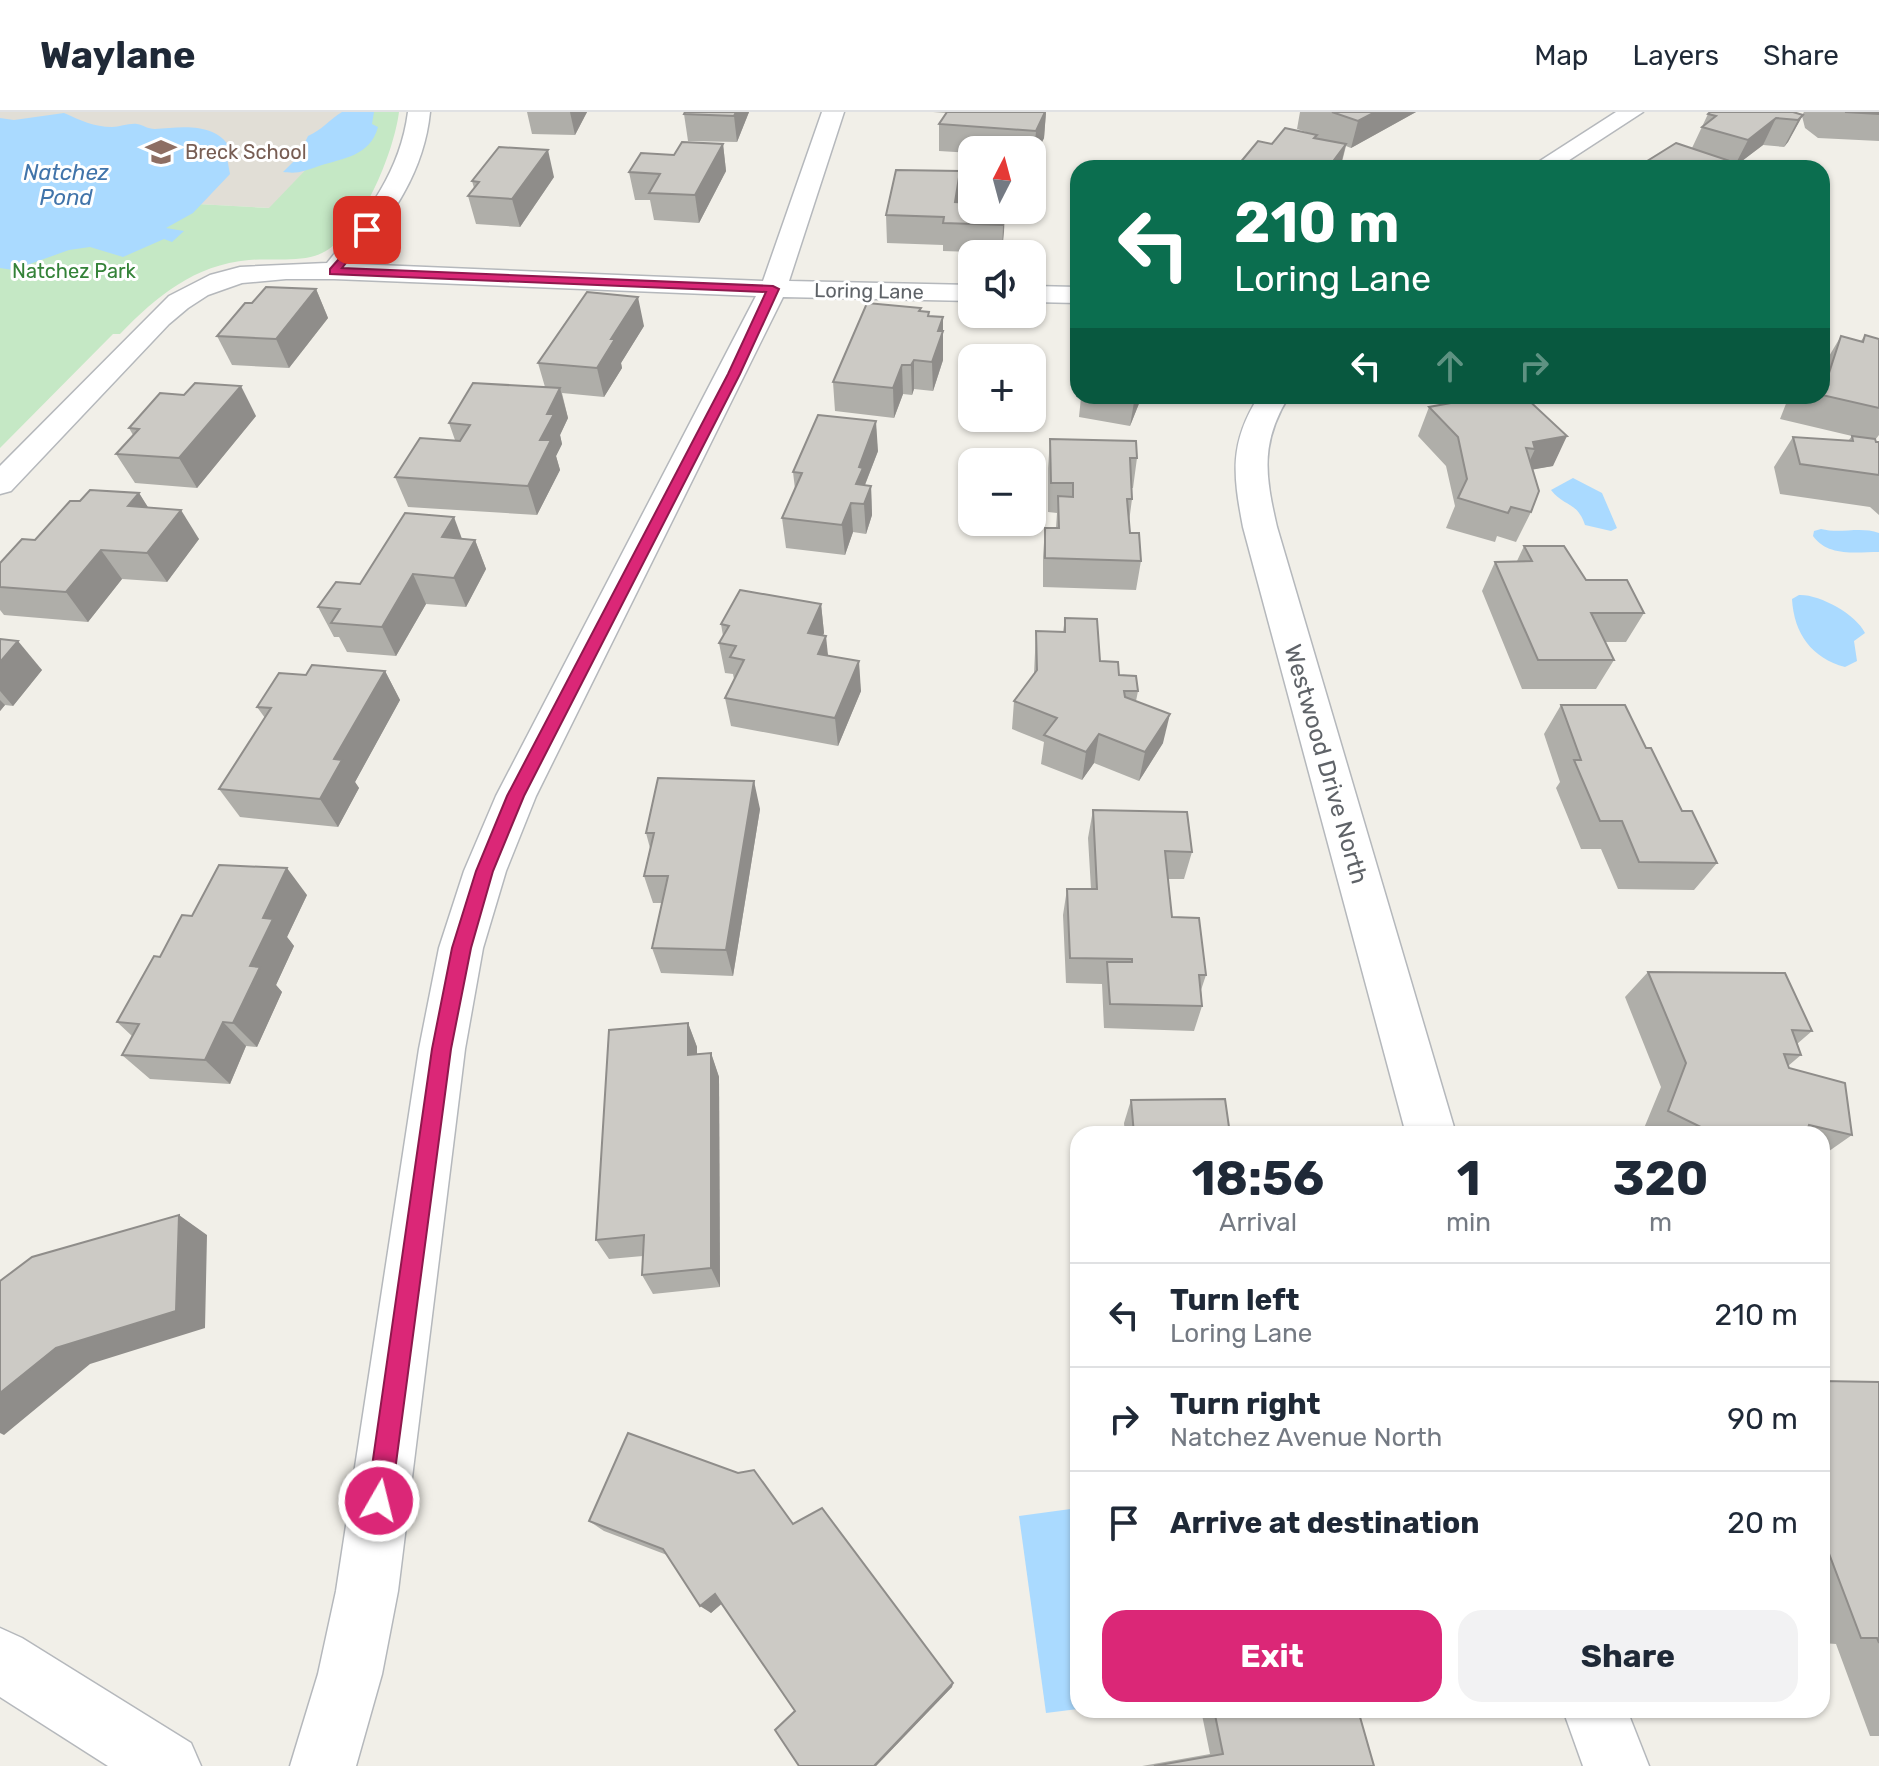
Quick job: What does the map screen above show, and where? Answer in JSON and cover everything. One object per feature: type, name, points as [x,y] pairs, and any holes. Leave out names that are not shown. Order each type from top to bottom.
[{"type":"street","points":[[334,271],[400,183],[414,151],[419,112]]},
{"type":"street","points":[[323,1766],[350,1674],[367,1591],[442,1049],[461,948],[485,871],[522,782],[734,374],[773,289],[833,112]]},
{"type":"street","points":[[1554,160],[1632,112]]},
{"type":"street","name":"Loring Lane","points":[[0,484],[159,318],[184,296],[219,280],[256,271],[334,271],[773,289],[958,293]]},
{"type":"street","points":[[1046,294],[1070,295]]},
{"type":"street","name":"Westwood Drive North","points":[[1268,404],[1260,415],[1250,443],[1250,478],[1260,527],[1429,1126]]},
{"type":"street","points":[[0,1660],[168,1766]]},
{"type":"street","points":[[1598,1718],[1616,1766]]},
{"type":"shaded area","name":"Breck School","points":[[0,112],[361,112],[270,208],[0,193]]},
{"type":"green space","name":"Natchez Park","points":[[361,112],[399,112],[390,148],[373,191],[350,229],[336,243],[322,253],[305,258],[229,263],[211,268],[178,285],[148,307],[120,334],[113,334],[0,448],[0,193],[269,208]]},
{"type":"water","points":[[342,112],[374,112],[372,124],[378,127],[369,144],[347,158],[301,172],[283,172],[298,157],[308,136]]},
{"type":"water","name":"Natchez Pond","points":[[64,113],[105,127],[134,124],[152,129],[187,127],[209,131],[226,142],[232,152],[227,158],[230,174],[193,213],[166,228],[184,231],[172,242],[164,239],[123,257],[90,247],[69,250],[13,270],[0,268],[0,118],[14,120]]},
{"type":"water","points":[[1573,478],[1602,493],[1617,528],[1611,531],[1585,525],[1578,512],[1551,490]]},
{"type":"water","points":[[1814,531],[1879,533],[1879,552],[1843,552],[1826,547],[1813,536]]},
{"type":"water","points":[[1799,595],[1836,606],[1854,619],[1865,633],[1854,641],[1857,661],[1845,667],[1814,651],[1801,634],[1793,612],[1792,599]]},
{"type":"water","points":[[1070,1509],[1070,1710],[1046,1713],[1019,1516]]},
{"type":"building","points":[[685,112],[736,112],[734,116]]},
{"type":"building","points":[[947,112],[1045,112],[1036,131],[939,124]]},
{"type":"building","points":[[1332,112],[1375,112],[1358,121]]},
{"type":"building","points":[[1793,112],[1803,115],[1798,120],[1776,118],[1748,140],[1702,127],[1716,116],[1708,114]]},
{"type":"building","points":[[1285,128],[1346,144],[1334,160],[1242,160],[1258,141],[1272,144]]},
{"type":"building","points":[[682,142],[723,144],[695,195],[649,193],[660,174],[629,172],[641,153],[674,155]]},
{"type":"building","points":[[1676,143],[1727,160],[1649,160]]},
{"type":"building","points":[[499,147],[548,150],[512,199],[468,196],[479,182],[472,181]]},
{"type":"building","points":[[896,170],[958,171],[955,202],[958,202],[958,224],[943,223],[944,217],[886,215]]},
{"type":"building","points":[[266,287],[316,289],[276,339],[217,336],[245,303],[252,303]]},
{"type":"building","points":[[587,292],[638,297],[597,368],[538,363]]},
{"type":"building","points":[[867,303],[921,308],[919,311],[929,312],[928,316],[943,317],[938,331],[943,331],[932,362],[914,360],[911,365],[902,365],[893,388],[833,382]]},
{"type":"building","points":[[1865,335],[1879,339],[1879,408],[1830,397],[1830,370],[1841,336],[1863,342]]},
{"type":"building","points":[[195,383],[241,386],[179,458],[116,454],[139,429],[129,428],[160,393],[184,395]]},
{"type":"building","points":[[473,383],[560,388],[547,414],[554,414],[540,440],[551,440],[528,486],[395,477],[420,438],[460,441],[470,425],[449,423]]},
{"type":"building","points":[[1445,404],[1533,404],[1567,436],[1533,442],[1535,449],[1526,448],[1539,491],[1531,512],[1511,507],[1508,513],[1458,498],[1467,479],[1458,437],[1429,407]]},
{"type":"building","points":[[818,415],[876,421],[856,484],[871,486],[864,504],[851,503],[842,525],[782,518],[802,473],[793,472]]},
{"type":"building","points":[[1852,436],[1879,442],[1879,475],[1800,464],[1793,437],[1853,441]]},
{"type":"building","points":[[1050,439],[1136,441],[1137,458],[1130,458],[1132,499],[1127,499],[1130,533],[1139,533],[1141,561],[1045,558],[1046,528],[1059,528],[1058,496],[1073,497],[1073,483],[1051,483]]},
{"type":"building","points":[[90,490],[139,493],[128,506],[181,510],[147,553],[101,550],[66,592],[0,587],[0,563],[22,539],[35,540],[70,501],[80,501]]},
{"type":"building","points":[[405,513],[454,517],[442,537],[475,540],[454,578],[413,574],[382,627],[331,623],[340,609],[318,607],[336,582],[360,584]]},
{"type":"building","points":[[1524,546],[1564,546],[1586,580],[1627,580],[1644,613],[1591,613],[1614,660],[1538,660],[1495,562],[1532,561]]},
{"type":"building","points":[[740,590],[821,604],[808,633],[826,636],[818,654],[859,661],[835,718],[725,698],[744,660],[730,657],[736,646],[719,643],[729,626],[721,624]]},
{"type":"building","points":[[1065,618],[1097,619],[1100,661],[1118,662],[1119,675],[1136,676],[1138,691],[1124,691],[1125,697],[1170,714],[1145,752],[1099,734],[1086,752],[1044,735],[1057,718],[1014,701],[1037,670],[1036,631],[1065,632]]},
{"type":"building","points":[[0,639],[18,641],[0,662]]},
{"type":"building","points":[[312,665],[385,671],[334,759],[342,760],[320,799],[219,789],[271,708],[257,707],[279,673],[306,675]]},
{"type":"building","points":[[1561,705],[1625,705],[1646,748],[1651,748],[1682,811],[1692,811],[1717,863],[1639,862],[1622,821],[1600,821],[1574,760],[1581,760]]},
{"type":"building","points":[[658,778],[754,781],[726,950],[652,948],[668,876],[644,876],[654,833],[646,833]]},
{"type":"building","points":[[1093,810],[1187,812],[1192,852],[1165,851],[1172,917],[1199,918],[1206,975],[1199,975],[1202,1006],[1110,1004],[1107,962],[1132,962],[1132,959],[1070,958],[1067,889],[1097,889]]},
{"type":"building","points":[[219,865],[287,868],[263,918],[273,919],[250,966],[260,967],[233,1023],[223,1022],[205,1060],[122,1055],[139,1024],[117,1022],[154,956],[160,957],[182,915],[192,916]]},
{"type":"building","points":[[1648,972],[1785,973],[1812,1031],[1792,1030],[1801,1055],[1784,1054],[1789,1068],[1845,1083],[1852,1135],[1830,1130],[1830,1126],[1699,1126],[1668,1111],[1686,1063]]},
{"type":"building","points":[[688,1023],[688,1055],[711,1053],[711,1268],[642,1275],[644,1235],[596,1240],[609,1030]]},
{"type":"building","points":[[1225,1099],[1229,1126],[1133,1126],[1131,1100]]},
{"type":"building","points":[[179,1215],[176,1311],[56,1348],[0,1393],[0,1281],[32,1257]]},
{"type":"building","points":[[1830,1381],[1879,1382],[1879,1643],[1877,1638],[1861,1638],[1830,1556]]},
{"type":"building","points":[[628,1433],[738,1473],[754,1470],[793,1524],[822,1508],[953,1683],[874,1766],[799,1766],[775,1730],[795,1711],[715,1594],[700,1606],[663,1549],[589,1521]]},
{"type":"building","points":[[1216,1718],[1360,1718],[1374,1766],[1154,1766],[1223,1754]]},
{"type":"place","name":"Breck School","points":[[161,152]]},
{"type":"route","points":[[367,230],[334,271],[773,289],[734,374],[563,701],[516,796],[485,871],[461,948],[442,1049],[379,1501]]}]
